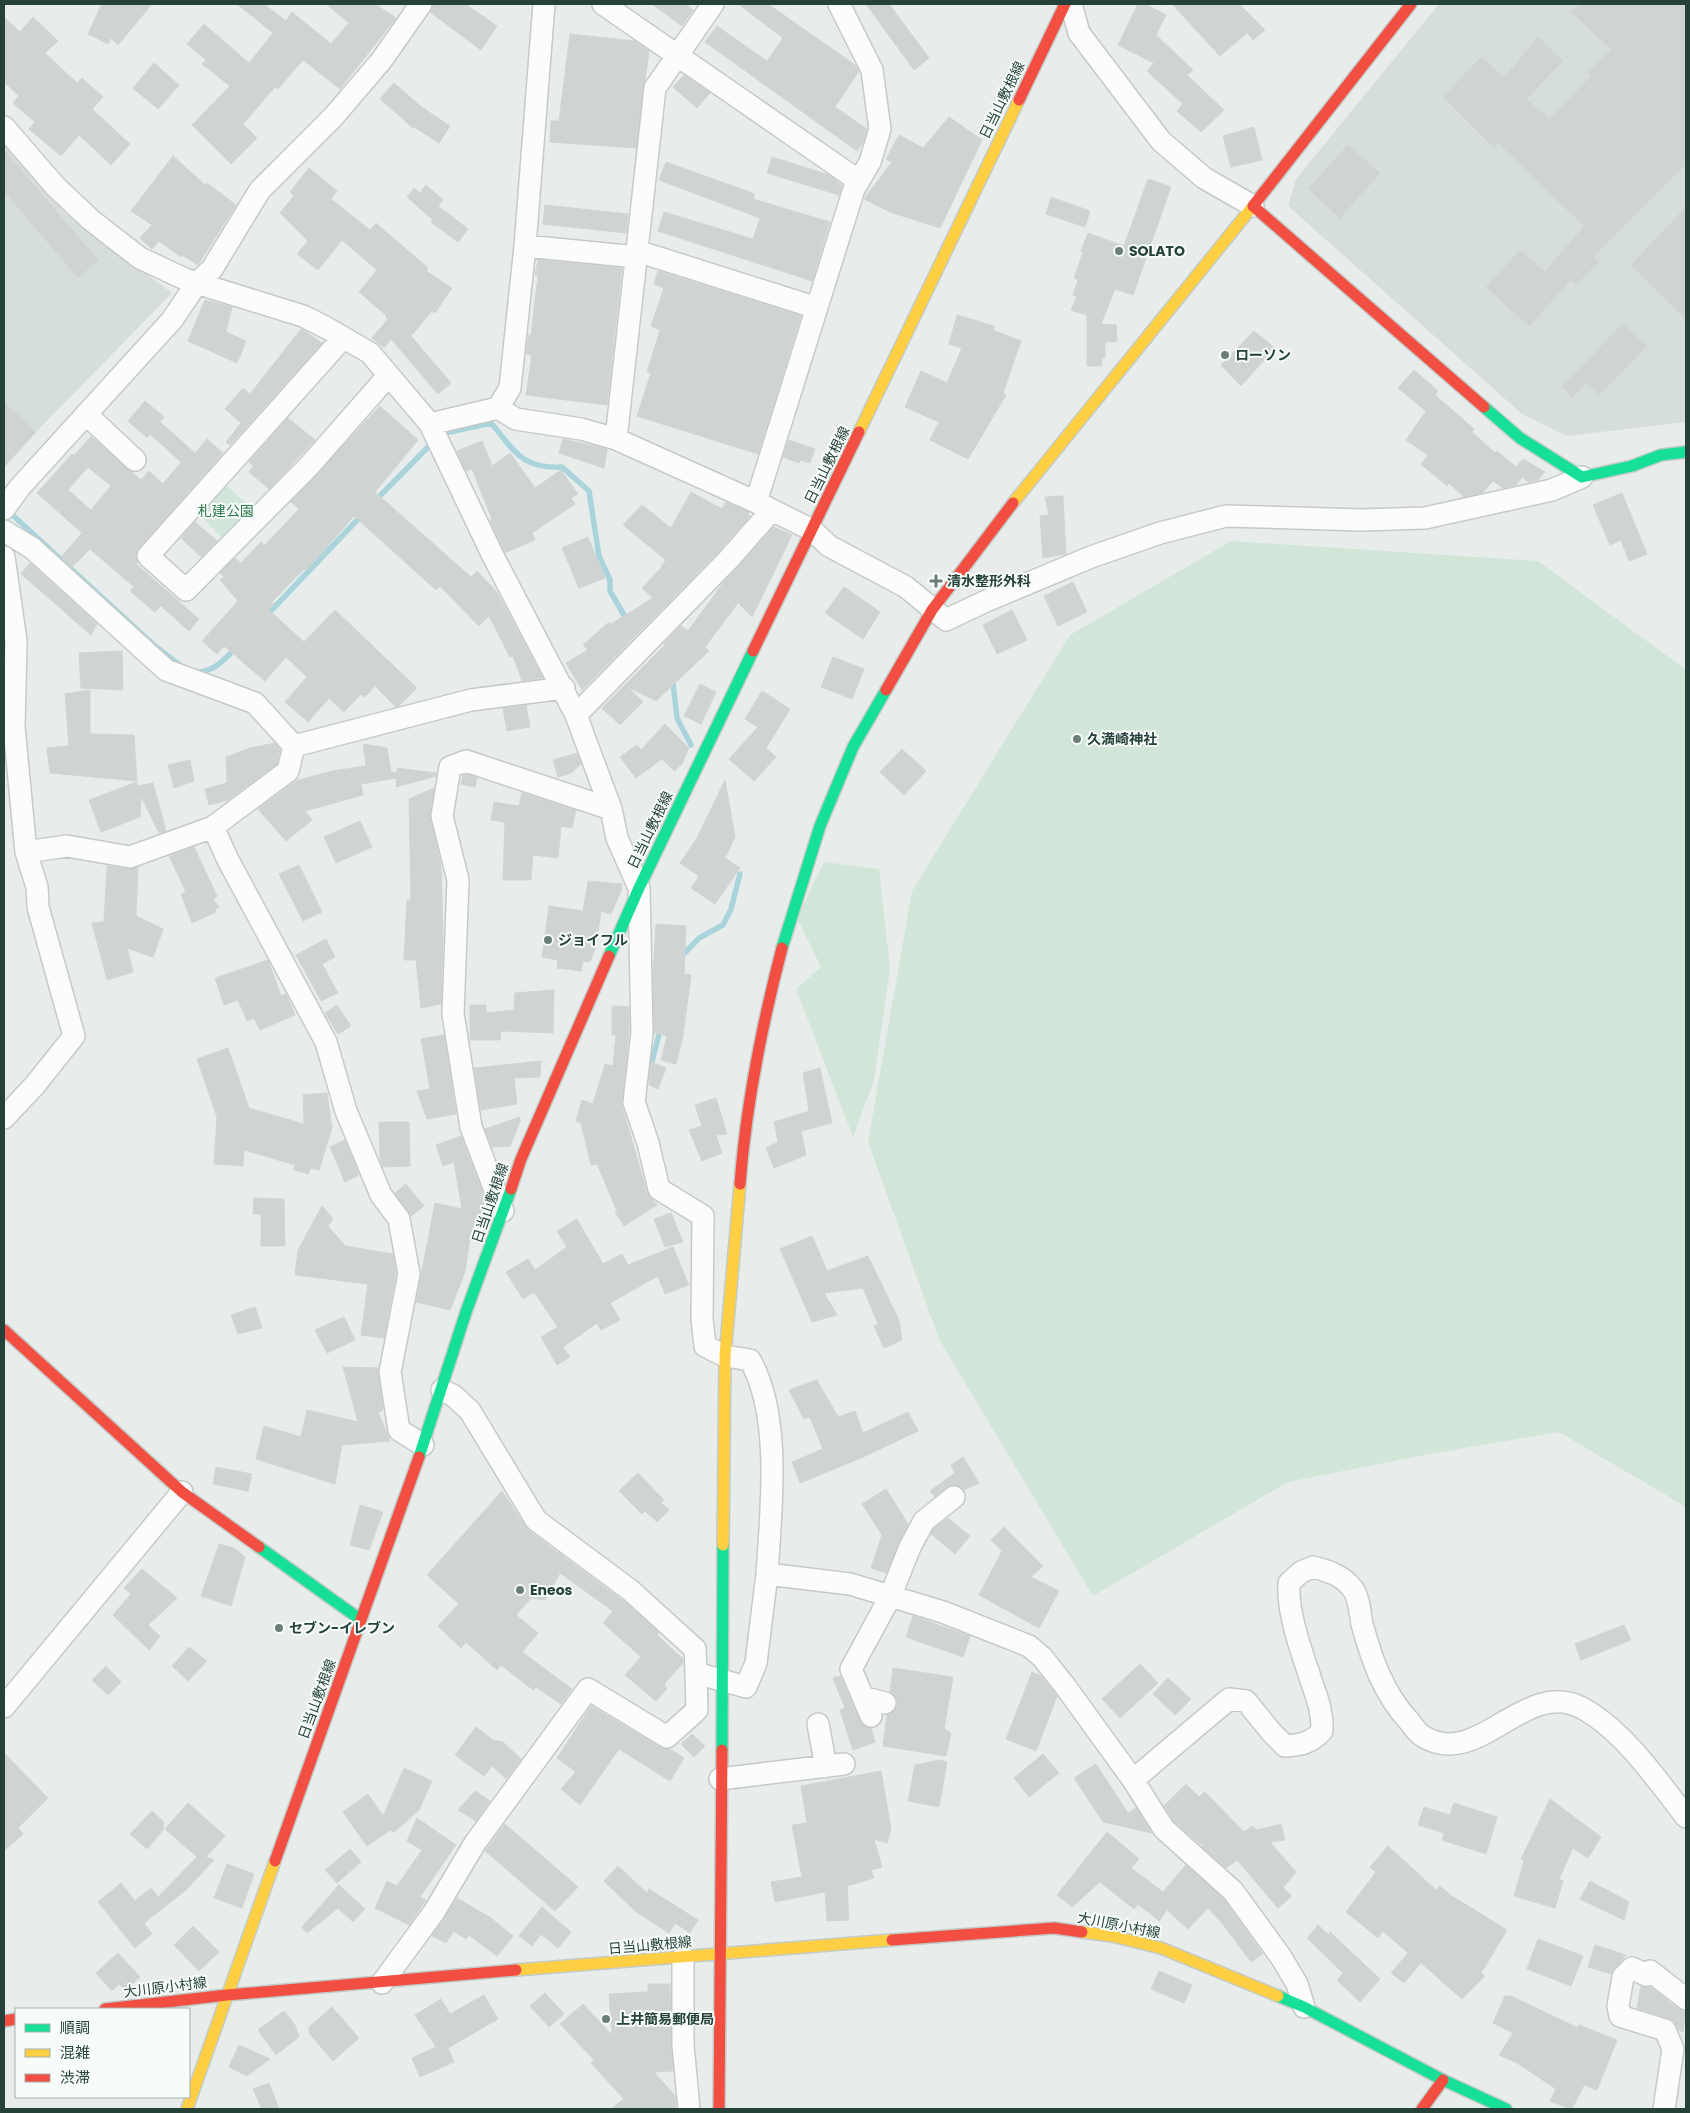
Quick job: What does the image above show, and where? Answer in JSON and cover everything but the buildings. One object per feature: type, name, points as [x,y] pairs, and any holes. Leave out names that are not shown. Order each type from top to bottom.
[{"type":"main road","name":"日当山敷根線","points":[[720,1953],[227,1995],[423,1445],[466,1312],[521,1159],[639,888],[1065,4]]},
{"type":"main road","points":[[723,2108],[720,1953],[720,1779],[725,1356],[743,1144],[766,1009],[792,912],[820,826],[853,747],[932,610],[1049,456],[1253,206],[1411,4]]},
{"type":"main road","points":[[1253,206],[1520,438],[1582,476],[1632,466],[1661,455],[1686,452]]},
{"type":"main road","points":[[4,1330],[182,1492],[361,1620]]},
{"type":"main road","name":"大川原小村線","points":[[720,1953],[1054,1928],[1112,1936],[1161,1948],[1304,2007],[1443,2080],[1506,2109]]},
{"type":"main road","points":[[187,2109],[227,1995]]},
{"type":"main road","name":"大川原小村線","points":[[114,2008],[227,1995]]},
{"type":"main road","points":[[1422,2109],[1443,2080]]},
{"type":"street","points":[[4,509],[20,487],[172,320],[197,283],[212,269],[260,190],[345,103],[380,61],[421,4]]},
{"type":"street","points":[[498,408],[510,388],[525,246],[544,4]]},
{"type":"street","points":[[603,4],[676,57],[859,181]]},
{"type":"street","points":[[616,439],[656,88],[713,4]]},
{"type":"street","points":[[576,715],[728,560],[764,506],[817,308],[854,189],[870,162],[880,129],[872,70],[840,4]]},
{"type":"street","points":[[1071,4],[1080,34],[1161,141],[1204,178],[1253,206]]},
{"type":"street","points":[[4,127],[56,187],[91,220],[140,258],[197,283],[303,316],[370,353],[430,424],[493,556],[564,688],[611,809],[617,838],[639,888],[642,1032],[634,1102],[648,1143],[659,1189],[703,1216],[702,1319],[705,1346],[725,1356],[750,1360],[760,1377],[767,1413],[772,1480],[767,1574],[756,1663],[746,1687],[696,1673]]},
{"type":"street","points":[[525,246],[637,254],[817,308]]},
{"type":"street","points":[[342,339],[148,556],[186,590],[309,466],[388,376]]},
{"type":"street","points":[[430,424],[498,408],[516,419],[581,429],[616,439],[764,506],[812,530],[829,546],[906,587],[946,620],[1091,557],[1160,533],[1226,516],[1362,520],[1425,518],[1552,490],[1582,476]]},
{"type":"street","points":[[86,414],[135,460]]},
{"type":"street","points":[[4,531],[32,548],[166,670],[255,703],[294,746]]},
{"type":"street","points":[[4,557],[16,641],[14,727],[26,852],[36,887],[38,907],[74,1036],[35,1085],[4,1118]]},
{"type":"street","points":[[294,746],[472,700],[564,688]]},
{"type":"street","points":[[26,852],[67,846],[130,857],[213,827],[288,770],[294,746]]},
{"type":"street","points":[[503,1211],[470,1128],[453,1014],[458,880],[442,816],[450,767],[466,761],[611,809]]},
{"type":"street","points":[[213,827],[228,860],[326,1042],[346,1111],[381,1195],[399,1219],[409,1274],[390,1372],[399,1430],[423,1445]]},
{"type":"street","points":[[382,1983],[434,1912],[475,1843],[588,1689],[667,1737],[696,1710],[695,1649],[630,1590],[536,1520],[470,1411],[454,1396],[442,1390]]},
{"type":"street","points":[[4,1707],[182,1492]]},
{"type":"street","points":[[873,1705],[851,1668],[890,1596],[910,1547],[924,1521],[954,1498]]},
{"type":"street","points":[[1133,1780],[1229,1699],[1246,1701],[1285,1746],[1302,1745],[1314,1740],[1322,1731],[1322,1708],[1308,1674],[1288,1598],[1289,1583],[1301,1572],[1313,1567],[1344,1579],[1354,1590],[1369,1651],[1383,1686],[1399,1710],[1421,1735],[1444,1745],[1468,1740],[1484,1735],[1540,1703],[1563,1702],[1581,1708],[1600,1721],[1638,1757],[1686,1817]]},
{"type":"street","points":[[767,1574],[850,1584],[951,1615],[1029,1646],[1054,1672],[1133,1780],[1164,1828],[1233,1891],[1281,1958],[1297,1984],[1304,2007]]},
{"type":"street","points":[[720,1779],[835,1766],[818,1724]]},
{"type":"street","points":[[683,1957],[683,2045],[689,2109]]},
{"type":"street","points":[[1664,2109],[1673,2049],[1665,2030],[1620,2016],[1618,2006],[1623,1977],[1632,1968],[1646,1975],[1650,1971],[1686,1999]]},
{"type":"shaded area","points":[[1439,4],[1686,4],[1686,422],[1567,436],[1522,414],[1288,206],[1296,179]]},
{"type":"shaded area","points":[[4,143],[66,214],[172,293],[36,432],[4,402]]},
{"type":"green space","name":"札建公園","points":[[226,485],[253,509],[224,540],[198,514]]},
{"type":"green space","points":[[1231,541],[1538,561],[1686,670],[1686,1507],[1559,1432],[1424,1455],[1288,1482],[1093,1596],[939,1339],[868,1142],[912,891],[1070,635]]},
{"type":"green space","points":[[824,862],[879,869],[890,969],[874,1080],[853,1137],[796,989],[821,967],[797,918]]},
{"type":"waterway","points":[[440,437],[445,433],[491,423],[520,456],[537,465],[562,467],[589,491],[599,556],[610,580],[610,591],[628,622]]},
{"type":"waterway","points":[[374,502],[429,446]]},
{"type":"waterway","points":[[7,510],[155,646],[181,666]]},
{"type":"waterway","points":[[266,616],[363,514]]},
{"type":"waterway","points":[[194,672],[201,672],[212,668],[222,662],[236,648]]},
{"type":"waterway","points":[[670,679],[673,683],[677,718],[691,745]]},
{"type":"waterway","points":[[681,957],[699,938],[723,925],[731,909],[740,874]]},
{"type":"waterway","points":[[645,1070],[652,1061],[661,1027]]},
{"type":"traffic: fast","points":[[1484,407],[1520,438],[1582,477],[1632,466],[1661,455],[1686,452]]},
{"type":"traffic: fast","points":[[609,956],[639,888],[753,651]]},
{"type":"traffic: fast","points":[[782,948],[820,826],[853,747],[886,690]]},
{"type":"traffic: fast","points":[[419,1457],[466,1312],[511,1189]]},
{"type":"traffic: fast","points":[[722,1750],[723,1545]]},
{"type":"traffic: fast","points":[[259,1547],[361,1620]]},
{"type":"traffic: fast","points":[[1278,1996],[1304,2007],[1443,2080],[1506,2109]]},
{"type":"traffic: slow","points":[[859,432],[1019,100]]},
{"type":"traffic: slow","points":[[1013,503],[1253,206]]},
{"type":"traffic: slow","points":[[723,1545],[725,1356],[740,1184]]},
{"type":"traffic: slow","points":[[187,2109],[275,1861]]},
{"type":"traffic: slow","points":[[1082,1932],[1112,1936],[1161,1948],[1278,1996]]},
{"type":"traffic: slow","points":[[516,1970],[892,1940]]},
{"type":"traffic: jam","points":[[1019,100],[1065,4]]},
{"type":"traffic: jam","points":[[1253,206],[1411,4]]},
{"type":"traffic: jam","points":[[1253,206],[1484,407]]},
{"type":"traffic: jam","points":[[753,651],[859,432]]},
{"type":"traffic: jam","points":[[886,690],[932,610],[1013,503]]},
{"type":"traffic: jam","points":[[740,1184],[746,1124],[756,1065],[782,948]]},
{"type":"traffic: jam","points":[[511,1189],[521,1159],[609,956]]},
{"type":"traffic: jam","points":[[4,1330],[182,1492],[259,1547]]},
{"type":"traffic: jam","points":[[275,1861],[419,1457]]},
{"type":"traffic: jam","points":[[719,2109],[722,1750]]},
{"type":"traffic: jam","points":[[892,1940],[1054,1928],[1082,1932]]},
{"type":"traffic: jam","points":[[114,2008],[227,1995],[516,1970]]},
{"type":"traffic: jam","points":[[4,2021],[15,2019]]},
{"type":"traffic: jam","points":[[1422,2109],[1443,2080]]},
{"type":"place","name":"SOLATO","points":[[1119,251]]},
{"type":"place","name":"ローソン","points":[[1225,355]]},
{"type":"place","name":"清水整形外科","points":[[936,581]]},
{"type":"place","name":"久満崎神社","points":[[1077,739]]},
{"type":"place","name":"ジョイフル","points":[[548,940]]},
{"type":"place","name":"Eneos","points":[[520,1590]]},
{"type":"place","name":"セブン-イレブン","points":[[279,1628]]},
{"type":"place","name":"上井簡易郵便局","points":[[606,2019]]}]
